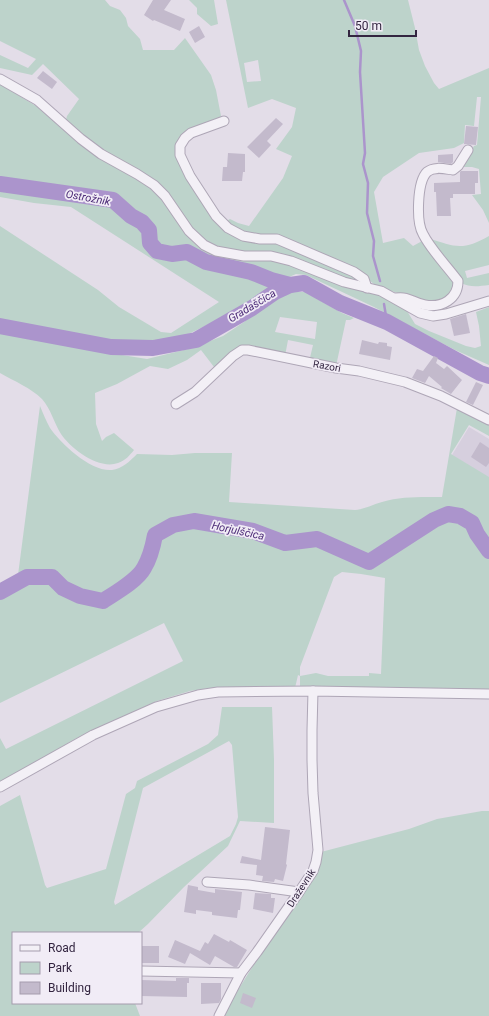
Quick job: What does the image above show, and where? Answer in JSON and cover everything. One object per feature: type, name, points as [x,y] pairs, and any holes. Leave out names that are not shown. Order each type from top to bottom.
[{"type":"street","points":[[0,80],[36,100],[81,140],[101,154],[154,185],[165,196],[189,231],[204,245],[216,252],[244,256],[271,256],[291,260],[344,282],[381,291],[396,298],[420,313],[433,316],[446,314],[489,301]]},
{"type":"street","points":[[224,121],[191,133],[185,138],[180,146],[180,155],[190,176],[216,216],[228,228],[243,236],[260,239],[277,239],[354,272],[364,279],[367,288]]},
{"type":"street","points":[[396,298],[404,297],[415,302],[435,306],[450,300],[458,288],[458,281],[422,233],[418,209],[422,182],[427,172],[434,168],[453,170],[458,166],[468,150]]},
{"type":"street","name":"Razori","points":[[176,404],[196,392],[233,356],[242,350],[248,350],[336,368],[359,371],[405,382],[441,396],[489,420]]},
{"type":"street","points":[[0,787],[93,735],[156,708],[180,700],[218,692],[313,691],[489,694]]},
{"type":"street","name":"Draževnik","points":[[219,1016],[241,973],[299,892],[313,871],[316,862],[318,850],[312,780],[313,691]]},
{"type":"street","points":[[207,882],[249,885],[299,892]]},
{"type":"street","points":[[142,971],[241,973]]},
{"type":"shaded area","points":[[469,427],[489,439],[489,478],[452,455]]},
{"type":"green space","points":[[0,0],[105,0],[110,6],[120,10],[126,18],[128,26],[140,39],[143,50],[174,50],[185,38],[211,75],[216,90],[221,116],[219,120],[197,128],[178,155],[230,234],[277,242],[360,279],[355,281],[244,253],[217,248],[199,238],[169,196],[106,154],[65,123],[67,116],[79,99],[43,64],[32,75],[0,68],[0,55],[28,68],[36,59],[0,41]]},
{"type":"green space","points":[[189,0],[214,0],[218,24],[211,26],[197,14],[197,8]]},
{"type":"green space","points":[[226,0],[408,0],[419,50],[425,66],[439,89],[489,68],[489,223],[483,210],[472,195],[481,194],[479,169],[462,167],[474,146],[477,145],[481,97],[477,97],[474,126],[465,125],[464,143],[454,148],[419,153],[383,177],[374,192],[383,243],[404,238],[413,246],[424,240],[455,283],[452,296],[434,304],[378,287],[370,281],[368,276],[344,265],[247,234],[225,222],[230,219],[249,226],[283,178],[292,156],[276,149],[292,127],[296,108],[272,99],[248,108]],"holes":[[[258,60],[261,81],[247,82],[244,63]]]},
{"type":"green space","points":[[0,84],[36,106],[78,141],[148,184],[162,198],[194,243],[215,255],[291,263],[386,297],[407,311],[415,324],[466,346],[475,348],[481,346],[476,312],[489,307],[489,365],[455,350],[374,307],[306,275],[296,274],[282,280],[228,315],[184,336],[154,343],[102,339],[0,322],[0,226],[98,290],[119,307],[161,332],[171,333],[219,302],[71,207],[0,197]]},
{"type":"green space","points":[[489,236],[489,265],[465,271],[467,278],[489,273],[489,285],[475,286],[468,286],[461,283],[428,238],[445,244],[465,246]]},
{"type":"green space","points":[[294,292],[305,292],[342,313],[354,318],[346,320],[336,366],[309,362],[313,345],[288,340],[285,356],[234,350],[214,367],[201,350],[187,360],[168,369],[150,366],[117,384],[95,393],[96,424],[102,441],[114,433],[134,450],[129,456],[118,463],[102,464],[78,452],[61,434],[48,407],[42,399],[28,388],[0,373],[0,330],[97,351],[147,359],[192,348],[223,336],[261,308],[287,294]],"holes":[[[280,317],[317,322],[315,339],[275,332]]]},
{"type":"green space","points":[[40,406],[50,428],[61,442],[77,456],[95,467],[112,470],[119,468],[129,462],[137,454],[172,455],[195,453],[232,453],[229,502],[355,510],[363,509],[390,500],[412,497],[442,497],[457,408],[472,414],[489,425],[489,436],[469,425],[451,454],[489,477],[489,691],[300,688],[300,676],[298,675],[295,688],[210,688],[190,691],[157,701],[75,739],[0,783],[0,738],[6,749],[183,661],[164,623],[0,703],[0,584],[18,575]],"holes":[[[342,572],[385,578],[381,674],[369,673],[369,676],[328,676],[316,673],[300,676],[300,667],[334,577]]]},
{"type":"green space","points":[[222,707],[272,707],[274,823],[240,821],[228,846],[139,932],[12,932],[12,1004],[135,1004],[140,1016],[0,1016],[0,806],[20,795],[47,888],[106,869],[126,794],[135,788],[137,781],[208,744],[218,735]],"holes":[[[229,741],[232,745],[238,817],[230,836],[115,905],[114,902],[143,788]]]},
{"type":"green space","points":[[489,811],[489,1016],[222,1016],[321,852],[409,829],[437,819]]},
{"type":"building","points":[[153,0],[171,0],[164,10],[185,19],[180,31],[154,20],[153,21],[144,15]]},
{"type":"building","points":[[199,26],[205,37],[195,43],[189,32]]},
{"type":"building","points":[[43,71],[57,82],[52,89],[37,78]]},
{"type":"building","points":[[276,118],[283,124],[267,141],[271,145],[259,158],[247,147]]},
{"type":"building","points":[[466,126],[478,127],[476,145],[464,144]]},
{"type":"building","points":[[228,153],[245,154],[245,172],[243,172],[242,181],[222,181],[223,167],[227,167]]},
{"type":"building","points":[[453,154],[453,162],[451,164],[438,162],[438,155]]},
{"type":"building","points":[[461,171],[478,171],[478,183],[475,183],[475,194],[453,194],[453,198],[450,198],[451,216],[437,216],[434,183],[460,182]]},
{"type":"building","points":[[466,314],[470,333],[454,336],[450,319]]},
{"type":"building","points":[[362,340],[378,344],[379,342],[387,343],[387,346],[392,347],[390,360],[359,354]]},
{"type":"building","points":[[434,356],[438,358],[436,363],[444,369],[447,366],[462,380],[451,394],[441,388],[442,387],[429,376],[425,383],[412,378],[417,369],[423,371]]},
{"type":"building","points":[[476,382],[483,385],[473,405],[466,402]]},
{"type":"building","points":[[480,442],[489,448],[489,463],[486,467],[471,457]]},
{"type":"building","points":[[265,827],[290,830],[287,865],[283,881],[275,879],[274,882],[262,881],[263,876],[256,875],[257,865],[240,863],[242,856],[261,860]]},
{"type":"building","points":[[188,885],[198,887],[198,890],[215,893],[215,889],[242,892],[240,910],[238,910],[237,918],[212,915],[212,912],[196,910],[196,914],[184,912]]},
{"type":"building","points":[[255,893],[271,894],[271,898],[275,898],[273,913],[253,909]]},
{"type":"building","points":[[214,934],[229,942],[230,940],[247,950],[237,967],[234,967],[215,956],[210,965],[190,953],[185,964],[168,957],[175,940],[200,951],[205,942],[208,944]]},
{"type":"building","points":[[142,946],[159,946],[159,963],[142,963]]},
{"type":"building","points":[[176,978],[189,978],[189,983],[187,983],[187,997],[142,996],[142,980],[176,981]]},
{"type":"building","points":[[201,983],[221,983],[221,999],[219,1003],[201,1004]]},
{"type":"building","points":[[243,993],[256,998],[252,1008],[240,1003]]},
{"type":"waterway","points":[[344,0],[355,26],[361,51],[360,72],[365,153],[363,164],[368,183],[367,213],[374,241],[373,256],[380,281]]},
{"type":"waterway","name":"Ostrožnik","points":[[0,184],[113,200],[131,216],[142,222],[149,230],[150,243],[157,251],[172,254],[187,252],[206,262],[251,272],[271,280],[290,285]]},
{"type":"waterway","name":"Gradaščica","points":[[0,326],[111,347],[153,348],[196,340],[252,308],[275,292],[290,285],[304,283],[340,303],[387,322],[480,373],[489,376]]},
{"type":"waterway","points":[[384,304],[387,322]]},
{"type":"waterway","name":"Horjulščica","points":[[0,592],[27,577],[52,577],[63,588],[80,596],[103,601],[141,573],[150,556],[155,535],[173,525],[194,521],[253,531],[285,543],[317,539],[369,562],[434,520],[448,514],[460,516],[472,523],[477,534],[489,551]]}]
